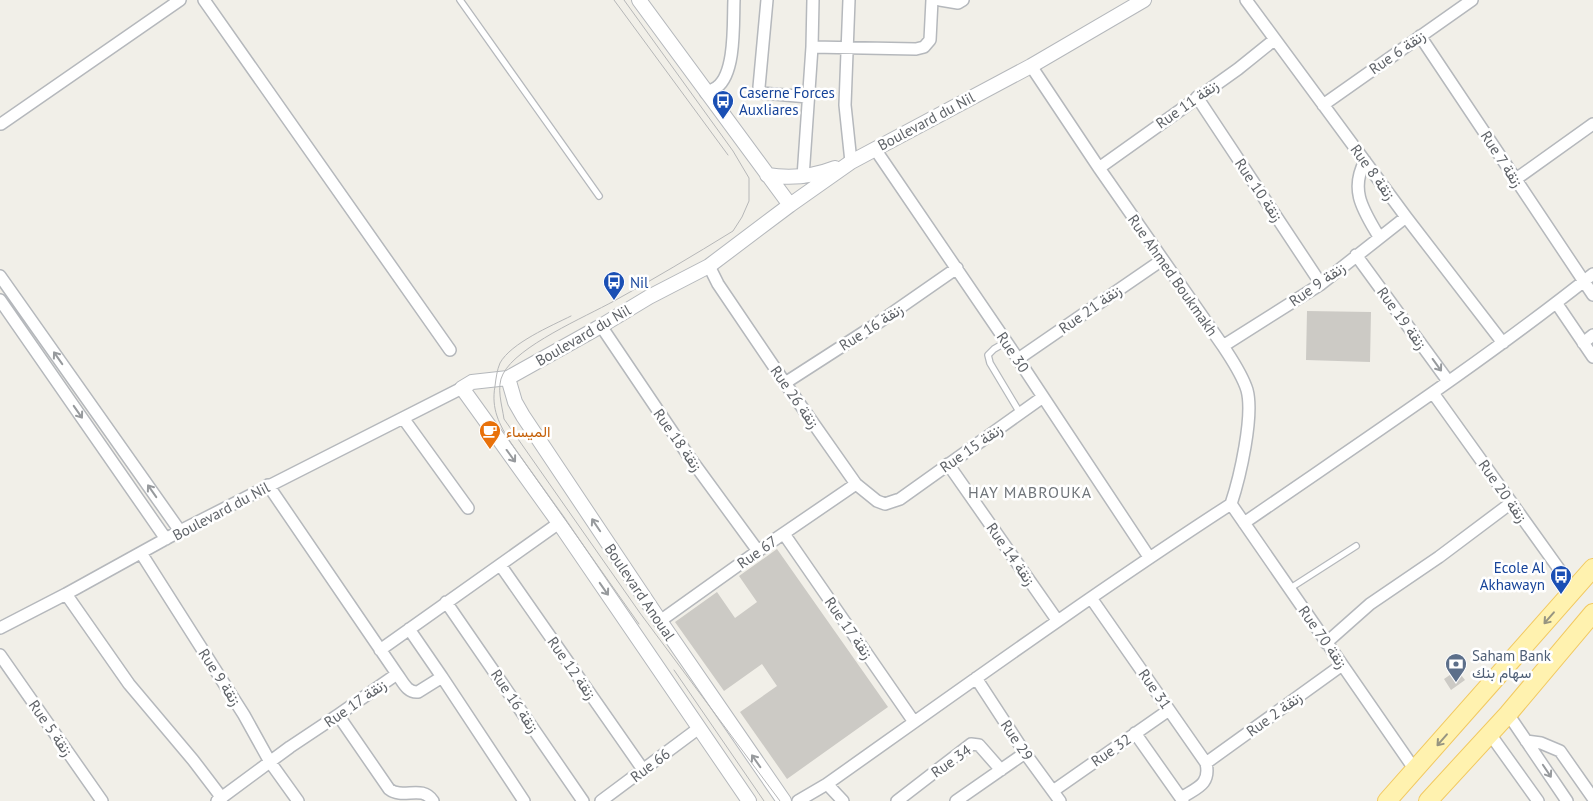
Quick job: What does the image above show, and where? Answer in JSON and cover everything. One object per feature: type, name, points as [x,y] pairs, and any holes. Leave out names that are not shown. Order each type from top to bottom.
[{"type":"main road","points":[[1388,801],[1593,568]]},
{"type":"main road","points":[[1428,801],[1508,714],[1593,613]]},
{"type":"street","points":[[1,124],[180,0]]},
{"type":"street","points":[[204,0],[450,350]]},
{"type":"street","points":[[639,0],[790,205]]},
{"type":"street","points":[[706,93],[718,87],[728,71],[733,38],[734,0]]},
{"type":"street","points":[[767,0],[759,88],[761,93],[808,96]]},
{"type":"street","points":[[803,177],[812,46],[813,0]]},
{"type":"street","points":[[767,176],[781,178],[803,177],[823,173],[852,162],[845,105],[849,0]]},
{"type":"street","points":[[812,46],[916,49],[924,47],[930,40],[932,0]]},
{"type":"street","points":[[940,0],[958,2],[963,0]]},
{"type":"street","name":"Boulevard du Nil","points":[[0,628],[180,531],[472,382],[508,378],[649,296],[709,266],[790,205],[852,162],[1031,66],[1144,0]]},
{"type":"street","name":"Rue 8 زنقة","points":[[1246,0],[1406,217],[1503,343]]},
{"type":"street","name":"Rue 6 زنقة","points":[[1323,105],[1472,0]]},
{"type":"street","name":"Rue 7 زنقة","points":[[1420,36],[1516,179],[1589,278],[1593,295]]},
{"type":"street","name":"Rue 11 زنقة","points":[[1098,168],[1238,69],[1274,40]]},
{"type":"street","name":"Rue Ahmed Boukmakh","points":[[1031,66],[1098,168],[1223,346],[1241,376],[1249,402],[1249,412],[1241,470],[1231,504]]},
{"type":"street","name":"Rue 10 زنقة","points":[[1197,97],[1321,284]]},
{"type":"street","points":[[1516,179],[1593,124]]},
{"type":"street","name":"Rue 30","points":[[875,149],[957,268],[1149,556]]},
{"type":"street","points":[[1365,161],[1358,181],[1359,199],[1379,237]]},
{"type":"street","name":"Rue 9 زنقة","points":[[1223,346],[1321,284],[1406,217]]},
{"type":"street","name":"Rue 19 زنقة","points":[[1356,255],[1448,381]]},
{"type":"street","name":"Rue 21 زنقة","points":[[1018,359],[1162,260]]},
{"type":"street","name":"Rue 26 زنقة","points":[[709,266],[718,284],[856,484],[877,501],[885,504],[900,499]]},
{"type":"street","name":"Rue 16 زنقة","points":[[785,383],[883,320],[957,268]]},
{"type":"street","points":[[0,276],[180,531]]},
{"type":"street","points":[[1244,523],[1433,393],[1589,278]]},
{"type":"street","points":[[0,300],[166,539]]},
{"type":"street","points":[[1556,304],[1593,357]]},
{"type":"street","name":"Rue 18 زنقة","points":[[600,326],[690,458],[758,551]]},
{"type":"street","points":[[1583,343],[1593,335]]},
{"type":"street","name":"Boulevard Anoual","points":[[508,378],[515,402],[660,621],[784,801]]},
{"type":"street","name":"Boulevard Anoual","points":[[462,388],[559,523],[749,801]]},
{"type":"street","name":"Rue 20 زنقة","points":[[1433,393],[1574,590]]},
{"type":"street","name":"Rue 15 زنقة","points":[[900,499],[1043,397]]},
{"type":"street","points":[[403,418],[468,508]]},
{"type":"street","name":"Rue 14 زنقة","points":[[948,464],[1057,620]]},
{"type":"street","name":"Rue 67","points":[[660,621],[856,484]]},
{"type":"street","points":[[268,486],[397,674]]},
{"type":"street","points":[[1326,643],[1370,604],[1511,503]]},
{"type":"street","points":[[798,801],[827,784],[1149,556],[1231,504]]},
{"type":"street","name":"Rue 70 زنقة","points":[[1231,504],[1415,770]]},
{"type":"street","points":[[380,650],[446,602],[501,566],[559,523]]},
{"type":"street","name":"Rue 17 زنقة","points":[[784,534],[914,722]]},
{"type":"street","name":"Rue 9 زنقة","points":[[141,553],[244,715],[270,762],[298,801]]},
{"type":"street","name":"Rue 12 زنقة","points":[[501,566],[644,771]]},
{"type":"street","points":[[66,594],[129,684],[193,760],[219,799]]},
{"type":"street","name":"Rue 31","points":[[1091,598],[1206,763]]},
{"type":"street","name":"Rue 16 زنقة","points":[[446,602],[583,801]]},
{"type":"street","points":[[409,629],[524,801]]},
{"type":"street","name":"Rue 5 زنقة","points":[[0,655],[102,801]]},
{"type":"street","name":"Rue 2 زنقة","points":[[1206,763],[1342,665]]},
{"type":"street","name":"Rue 17 زنقة","points":[[219,799],[290,747],[397,674],[409,690],[414,692],[418,692],[442,677]]},
{"type":"street","name":"Rue 29","points":[[976,678],[1025,753],[1060,801]]},
{"type":"street","name":"Rue 32","points":[[1053,791],[1169,710]]},
{"type":"street","points":[[1508,714],[1568,801]]},
{"type":"street","points":[[338,715],[389,789],[400,794],[424,792],[433,801]]},
{"type":"street","name":"Rue 66","points":[[601,801],[644,771],[699,728]]},
{"type":"street","points":[[1135,733],[1182,799],[1204,783],[1207,773],[1206,763]]},
{"type":"street","points":[[1490,734],[1538,801]]},
{"type":"street","points":[[1526,741],[1541,743],[1560,751],[1593,798]]},
{"type":"street","name":"Rue 34","points":[[897,801],[971,744],[979,745],[1001,770]]},
{"type":"street","points":[[957,801],[1025,753]]},
{"type":"street","points":[[827,784],[843,801]]},
{"type":"lane","points":[[460,0],[599,196]]},
{"type":"lane","points":[[1006,342],[988,355],[990,363],[1020,413]]},
{"type":"lane","points":[[1289,589],[1356,546]]},
{"type":"building","points":[[1307,311],[1371,312],[1370,362],[1306,360]]},
{"type":"building","points":[[777,549],[888,707],[787,779],[740,712],[777,686],[762,664],[724,691],[675,622],[717,592],[735,618],[757,602],[739,576]]},
{"type":"building","points":[[1457,670],[1465,680],[1451,690],[1444,679]]},
{"type":"tram line","points":[[614,0],[728,155]]},
{"type":"tram line","points":[[624,0],[733,151],[749,178],[749,201],[733,231],[629,293],[553,333],[522,353],[511,363],[501,379],[500,396],[504,419],[640,613],[780,801]]},
{"type":"tram line","points":[[571,316],[522,342],[505,356],[500,363],[497,374],[494,394],[495,409],[511,443],[639,624]]},
{"type":"tram line","points":[[674,670],[764,801]]},
{"type":"place","name":"Caserne Forces Auxliares","points":[[723,120]]},
{"type":"place","name":"Nil","points":[[614,301]]},
{"type":"place","name":"الميساء","points":[[490,450]]},
{"type":"place","name":"Ecole Al Akhawayn","points":[[1561,595]]},
{"type":"place","name":"Saham Bank سهام بنك","points":[[1456,683]]},
{"type":"district","name":"HAY MABROUKA","points":[[1030,492]]}]
